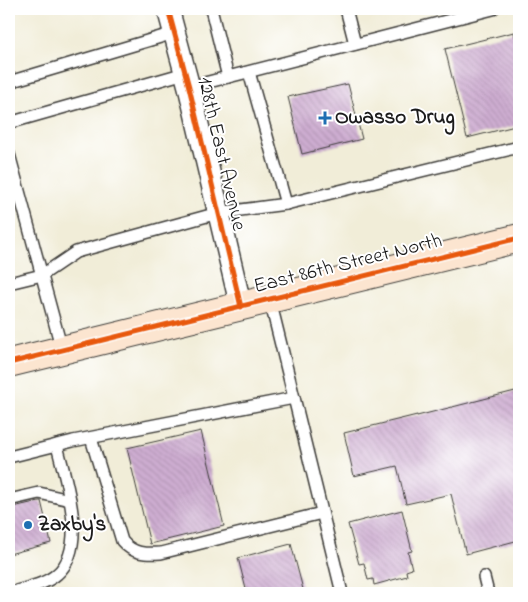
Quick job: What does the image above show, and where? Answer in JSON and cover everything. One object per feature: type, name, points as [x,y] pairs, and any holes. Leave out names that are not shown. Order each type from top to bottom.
[{"type":"main road","name":"East 86th Street North","points":[[9,363],[240,308],[519,238]]},
{"type":"street","name":"128th East Avenue","points":[[168,9],[187,80],[240,308]]},
{"type":"lane","points":[[211,9],[228,77]]},
{"type":"lane","points":[[346,9],[355,44]]},
{"type":"lane","points":[[9,124],[187,80],[228,77],[493,9]]},
{"type":"lane","points":[[9,82],[174,33]]},
{"type":"lane","points":[[249,72],[286,204]]},
{"type":"lane","points":[[9,283],[42,276],[76,252],[218,213],[286,204],[519,147]]},
{"type":"lane","points":[[9,154],[62,350]]},
{"type":"lane","points":[[270,300],[342,593]]},
{"type":"lane","points":[[9,457],[73,441],[294,398]]},
{"type":"lane","points":[[91,438],[122,541],[129,549],[143,554],[161,553],[322,513]]},
{"type":"lane","points":[[10,593],[56,575],[68,562],[73,539],[73,519],[57,445]]},
{"type":"lane","points":[[9,500],[39,492],[70,500]]},
{"type":"lane","points":[[484,577],[488,593]]},
{"type":"building","points":[[514,32],[519,53],[519,125],[467,138],[445,49]]},
{"type":"building","name":"Owasso Drug","points":[[348,84],[362,139],[302,154],[288,97]]},
{"type":"building","points":[[519,390],[519,540],[466,554],[451,494],[406,504],[397,466],[354,476],[344,433]]},
{"type":"building","points":[[201,431],[224,526],[150,544],[127,448]]},
{"type":"building","name":"Zaxby's","points":[[41,501],[51,543],[9,554],[9,508]]},
{"type":"building","points":[[402,510],[412,551],[408,552],[412,569],[406,571],[407,576],[374,585],[373,579],[368,580],[364,563],[359,564],[348,524]]},
{"type":"building","points":[[291,544],[304,593],[247,593],[238,558]]},
{"type":"cycle path","points":[[168,9],[189,87],[241,307]]},
{"type":"cycle path","points":[[9,363],[519,238]]},
{"type":"place","name":"Owasso Drug","points":[[325,118]]},
{"type":"place","name":"Zaxby's","points":[[28,525]]}]
